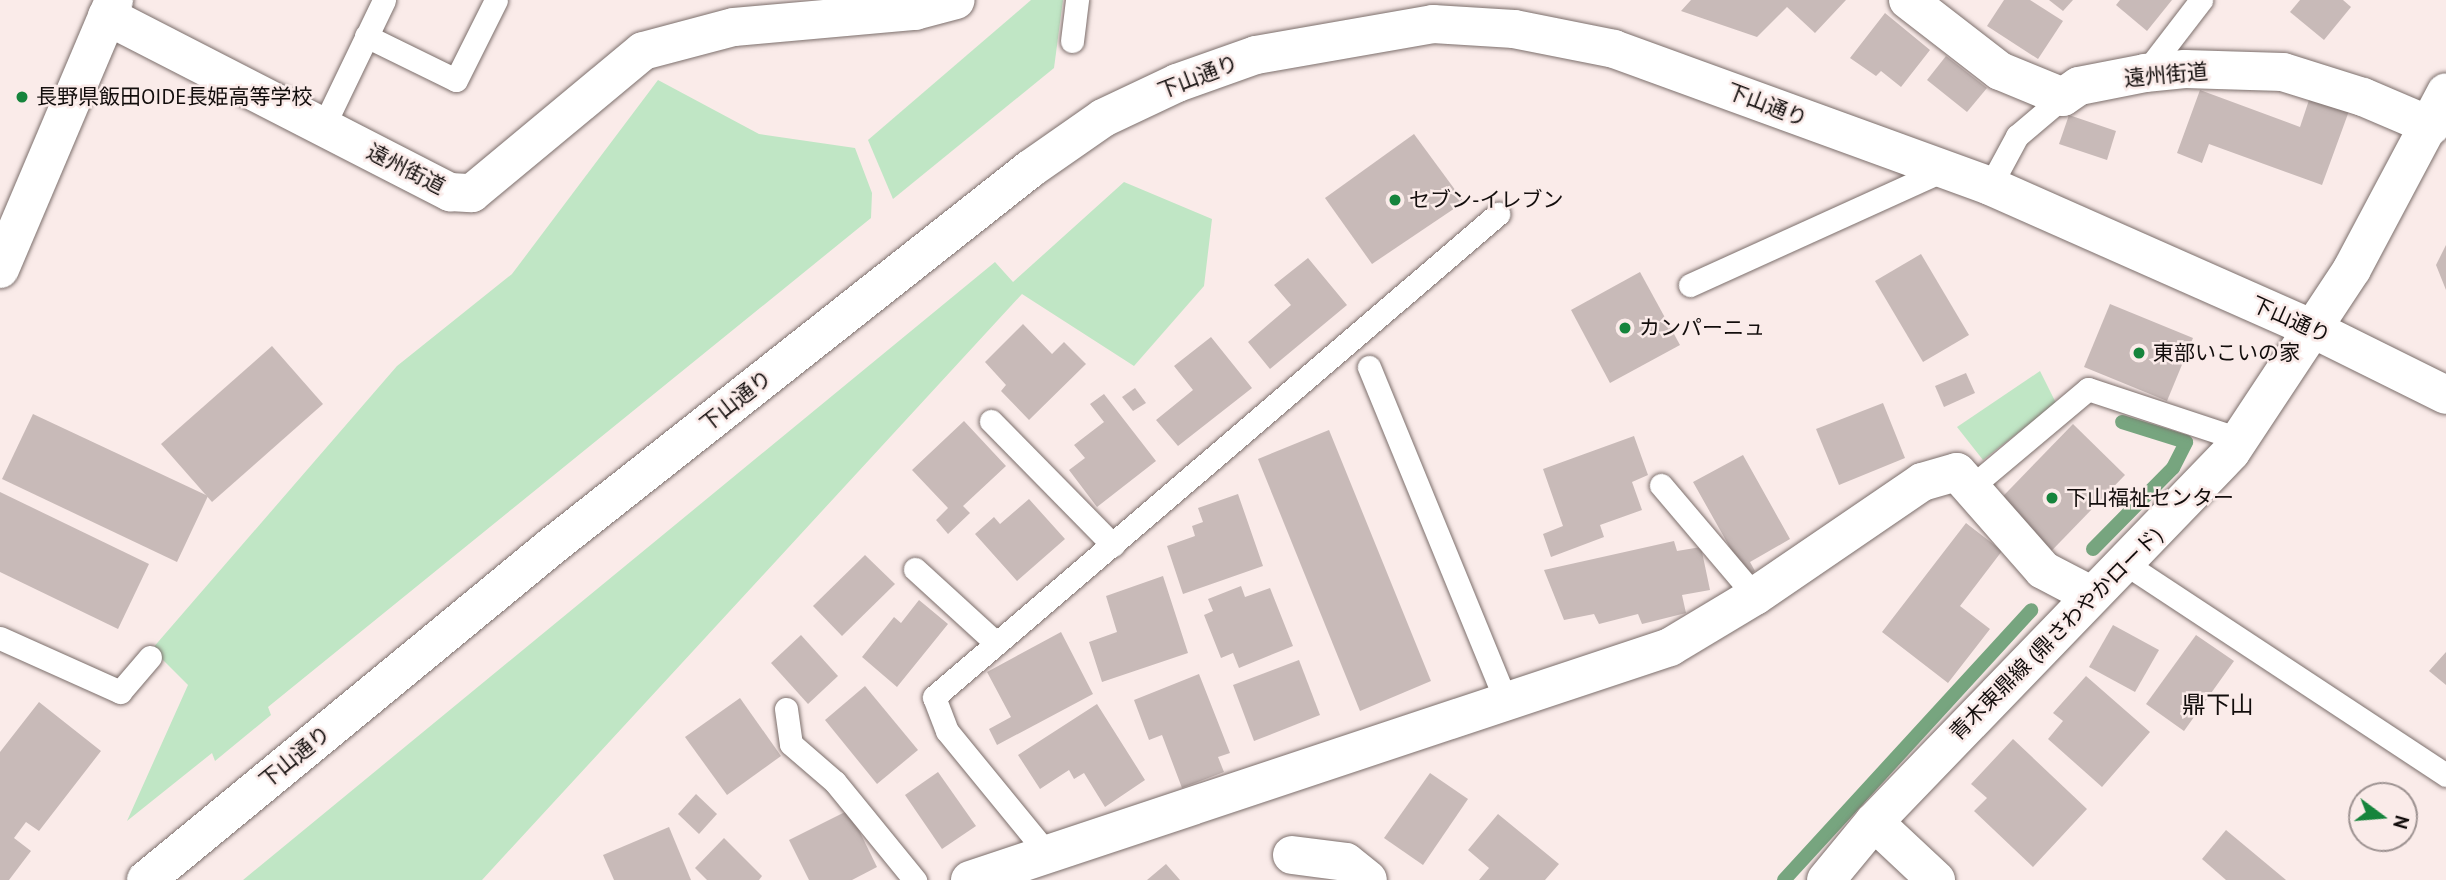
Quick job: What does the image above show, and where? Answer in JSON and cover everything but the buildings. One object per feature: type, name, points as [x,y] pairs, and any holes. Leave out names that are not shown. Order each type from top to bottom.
[{"type":"street","name":"遠州街道","points":[[0,269],[111,8],[323,127],[450,192],[472,193],[643,51],[734,27],[915,11],[956,0]]},
{"type":"street","points":[[1908,0],[2000,71],[2063,97]]},
{"type":"street","name":"下山通り","points":[[146,880],[552,546],[1030,169],[1103,118],[1177,83],[1256,55],[1439,12],[1614,49],[1990,186],[2313,329],[2446,395]]},
{"type":"street","name":"遠州街道","points":[[2063,97],[2079,86],[2145,73],[2185,69],[2284,72],[2441,118]]},
{"type":"street","name":"青木東鼎線 (鼎さわやかロード)","points":[[1826,880],[1874,822],[2089,594],[2126,564],[2239,439],[2313,329],[2441,118]]},
{"type":"street","points":[[970,880],[1046,852],[1670,647],[1755,596],[1922,482],[1957,472],[2043,570],[2089,594]]},
{"type":"street","points":[[1874,822],[1936,880]]},
{"type":"street","points":[[1292,855],[1342,874]]},
{"type":"lane","points":[[323,127],[384,0]]},
{"type":"lane","points":[[366,36],[456,80],[496,0]]},
{"type":"lane","points":[[1072,41],[1077,0]]},
{"type":"lane","points":[[2145,73],[2201,0]]},
{"type":"lane","points":[[1990,186],[2017,136],[2063,97]]},
{"type":"lane","points":[[1690,285],[1944,170]]},
{"type":"lane","points":[[1046,852],[947,731],[934,697],[1498,214]]},
{"type":"lane","points":[[1369,368],[1506,701]]},
{"type":"lane","points":[[1970,488],[2088,389],[2239,439]]},
{"type":"lane","points":[[991,421],[1113,545]]},
{"type":"lane","points":[[1661,485],[1755,596]]},
{"type":"lane","points":[[2126,564],[2446,775]]},
{"type":"lane","points":[[915,569],[996,643]]},
{"type":"lane","points":[[0,638],[120,692],[150,657]]},
{"type":"lane","points":[[786,709],[791,744],[835,782],[915,880]]},
{"type":"green space","points":[[1031,0],[1063,0],[1054,68],[893,199],[868,140]]},
{"type":"green space","points":[[658,80],[759,134],[855,148],[872,193],[871,218],[268,707],[271,715],[215,761],[212,753],[127,821],[188,685],[152,649],[397,366],[512,274]]},
{"type":"green space","points":[[1124,182],[1212,219],[1204,286],[1134,366],[1022,294],[482,880],[243,880],[995,262],[1013,282]]},
{"type":"green space","points":[[2040,371],[2056,403],[1983,460],[1957,427]]},
{"type":"waterway","points":[[2093,549],[2173,468],[2186,442],[2122,422]]},
{"type":"waterway","points":[[1784,880],[2031,610]]},
{"type":"place","name":"長野県飯田OIDE長姫高等学校","points":[[22,97]]},
{"type":"place","name":"セブン-イレブン","points":[[1395,200]]},
{"type":"place","name":"カンパーニュ","points":[[1625,328]]},
{"type":"place","name":"東部いこいの家","points":[[2139,353]]},
{"type":"place","name":"下山福祉センター","points":[[2052,498]]},
{"type":"district","name":"鼎下山","points":[[2218,705]]}]
